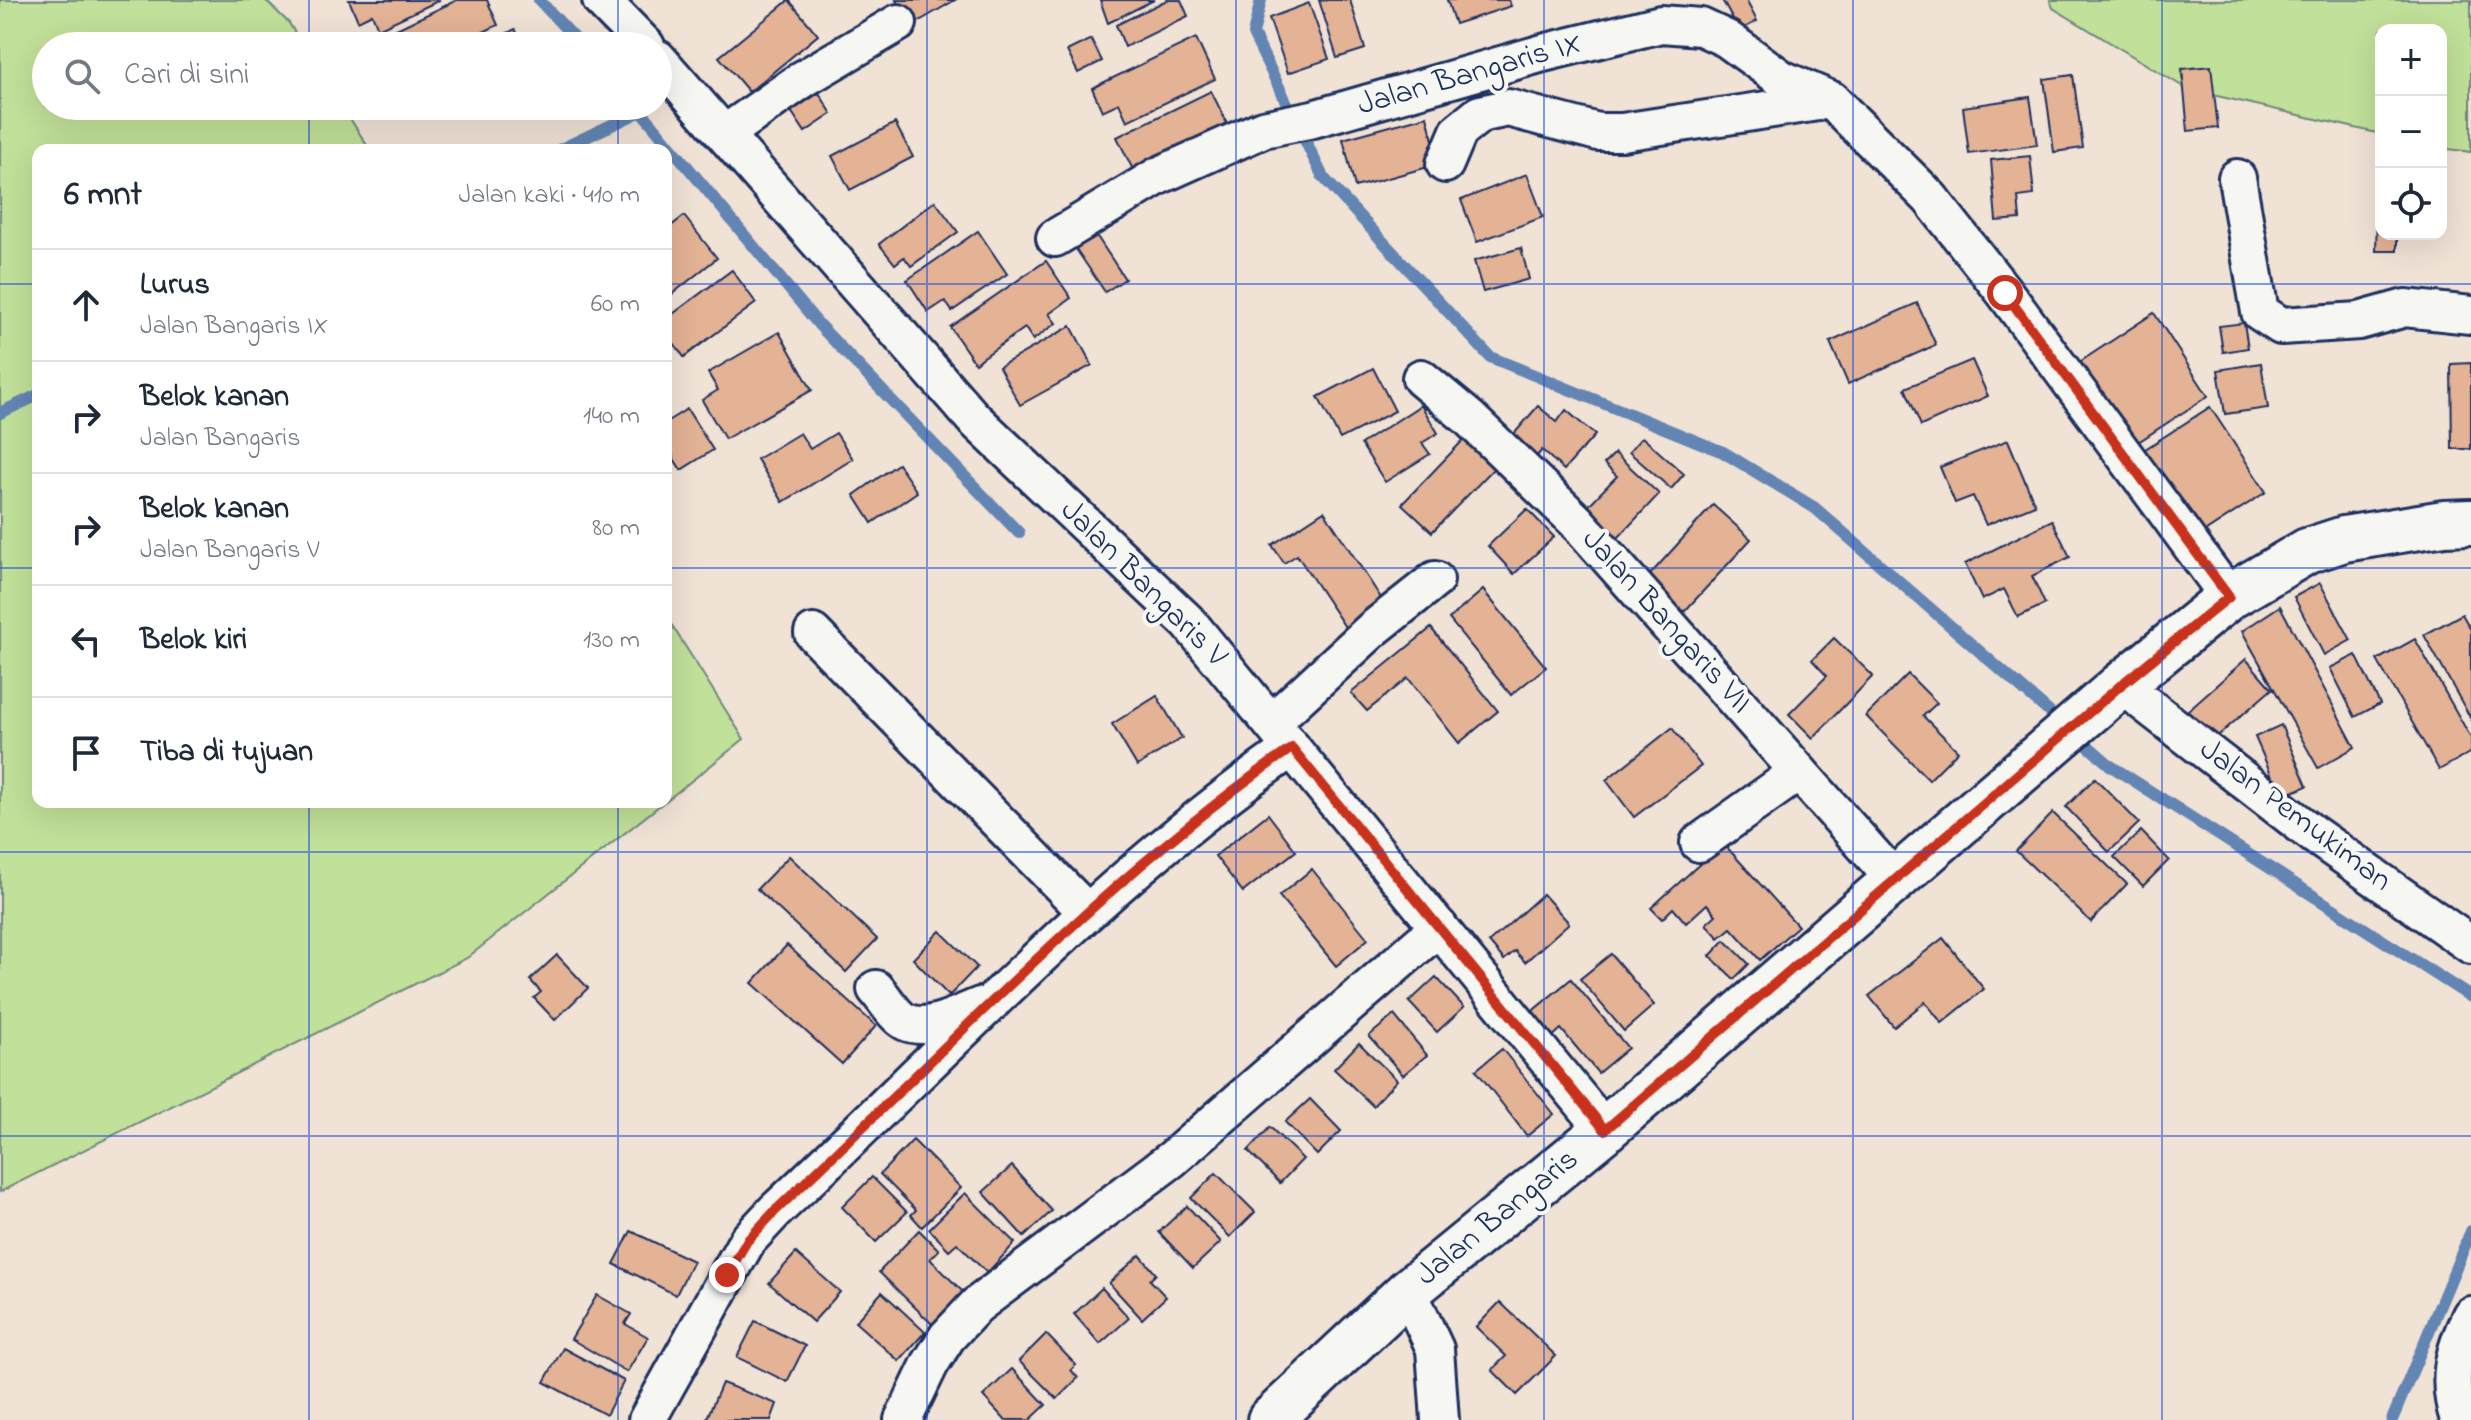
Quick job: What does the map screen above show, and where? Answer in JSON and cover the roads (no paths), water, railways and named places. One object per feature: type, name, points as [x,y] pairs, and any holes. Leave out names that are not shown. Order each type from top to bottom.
[{"type":"street","points":[[601,0],[632,32]]},
{"type":"street","points":[[726,133],[803,79],[898,23]]},
{"type":"street","name":"Jalan Bangaris IX","points":[[1055,238],[1158,176],[1234,139],[1543,53],[1661,24],[1701,27],[1727,39],[1782,79],[1831,100],[1930,198],[2229,597]]},
{"type":"street","name":"Jalan Bangaris V","points":[[672,74],[973,418],[1189,623],[1605,1130]]},
{"type":"street","points":[[1445,164],[1459,131],[1480,114],[1508,108],[1598,132],[1622,132],[1831,100]]},
{"type":"street","points":[[2237,178],[2260,312],[2269,320],[2281,326],[2359,321],[2405,308],[2471,315]]},
{"type":"street","name":"Jalan Bangaris VII","points":[[1421,378],[1469,418],[1576,521],[1896,881]]},
{"type":"street","name":"Jalan Bangaris","points":[[1270,1420],[1408,1291],[1605,1130],[2121,685],[2229,597],[2307,551],[2344,539],[2444,523],[2471,522]]},
{"type":"street","points":[[647,1420],[747,1241],[993,1000],[1087,912],[1219,799],[1282,735],[1373,629],[1435,580]]},
{"type":"street","points":[[813,633],[1087,912]]},
{"type":"street","name":"Jalan Pemukiman","points":[[2121,685],[2313,834],[2471,945]]},
{"type":"street","points":[[1699,843],[1799,772]]},
{"type":"street","points":[[903,1420],[947,1337],[977,1305],[1172,1159],[1439,927]]},
{"type":"street","points":[[876,989],[904,1021],[919,1024],[944,1021],[993,1000]]},
{"type":"street","points":[[1408,1291],[1435,1349],[1440,1420]]},
{"type":"street","points":[[2459,1420],[2450,1376],[2455,1348],[2471,1315]]},
{"type":"waterway","points":[[539,0],[569,32]]},
{"type":"waterway","points":[[1261,0],[1253,34],[1323,177],[1490,357],[1723,452],[1815,508],[2111,766],[2471,997]]},
{"type":"waterway","points":[[572,144],[622,120]]},
{"type":"waterway","points":[[649,120],[669,144]]},
{"type":"waterway","points":[[672,148],[819,325],[1019,533]]},
{"type":"waterway","points":[[0,413],[32,398]]},
{"type":"waterway","points":[[2392,1420],[2471,1231]]}]
